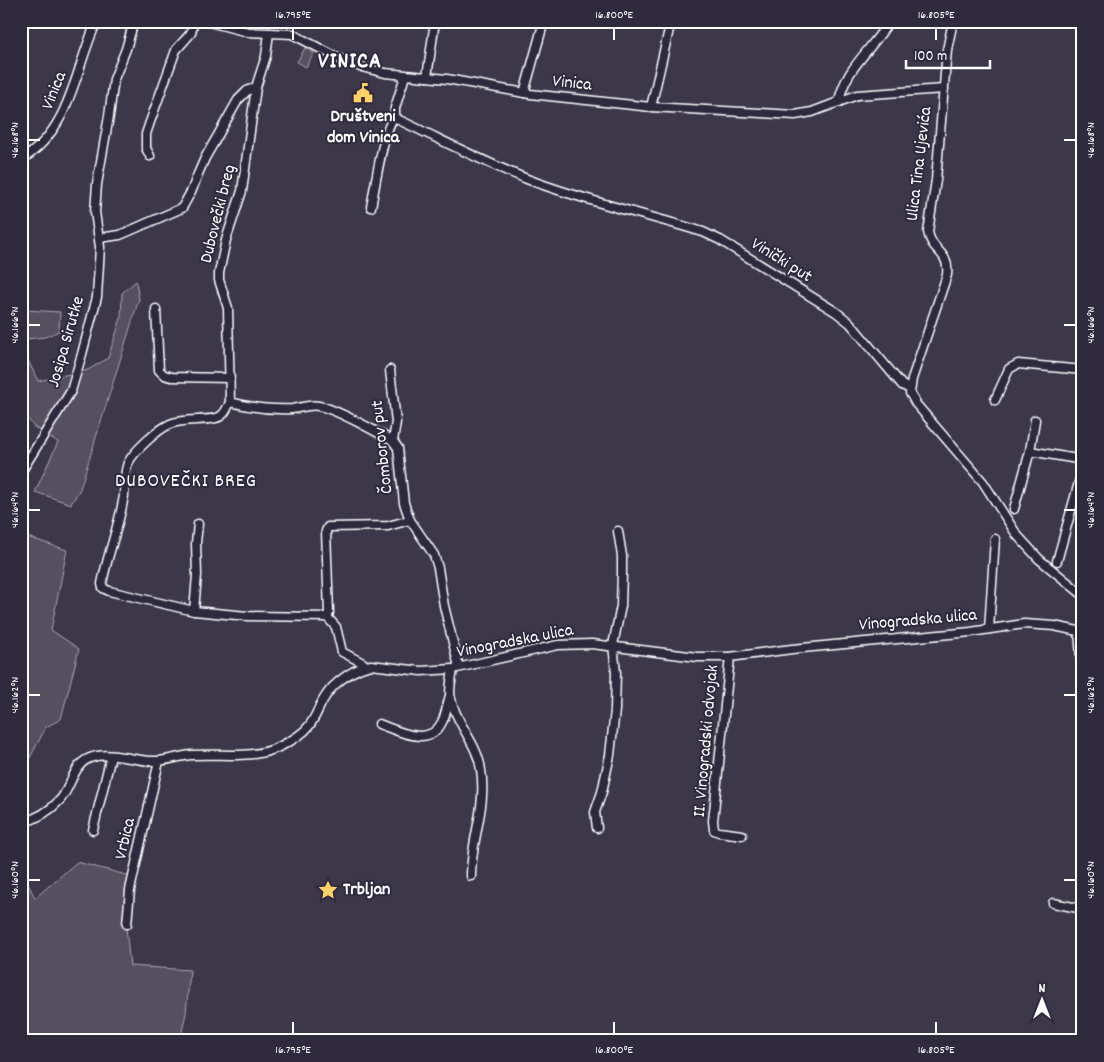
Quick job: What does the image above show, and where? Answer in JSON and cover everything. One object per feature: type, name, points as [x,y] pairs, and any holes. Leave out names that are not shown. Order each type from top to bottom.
[{"type":"street","name":"Vinica","points":[[21,160],[42,144],[65,111],[76,83],[84,53],[97,21]]},
{"type":"street","name":"Josipa Sirutke","points":[[21,472],[70,391],[82,354],[96,297],[100,247],[95,212],[96,184],[114,79],[126,49],[134,21]]},
{"type":"street","points":[[150,156],[146,148],[146,134],[176,50],[191,33],[194,21]]},
{"type":"street","name":"Vinica","points":[[206,21],[248,32],[283,33],[299,37],[337,58],[376,72],[427,77],[524,93],[651,107],[795,114],[812,112],[866,94],[944,89]]},
{"type":"street","points":[[427,77],[435,21]]},
{"type":"street","points":[[524,93],[544,21]]},
{"type":"street","points":[[651,107],[671,21]]},
{"type":"street","points":[[839,102],[841,88],[848,76],[889,21]]},
{"type":"street","name":"Ulica Tina Ujevića","points":[[910,389],[949,265],[945,257],[929,240],[928,232],[936,180],[947,50],[952,21]]},
{"type":"street","name":"Dubovečki breg","points":[[230,402],[228,308],[219,280],[219,273],[226,240],[242,191],[256,87],[266,56],[269,33]]},
{"type":"street","points":[[371,207],[382,150],[390,122],[395,116],[395,108],[406,76]]},
{"type":"street","name":"Dubovečki breg","points":[[99,238],[120,235],[182,208],[192,190],[205,158],[238,100],[256,87]]},
{"type":"street","name":"Vinički put","points":[[395,116],[399,120],[487,163],[529,180],[703,232],[720,240],[836,312],[850,324],[902,385],[910,389],[916,404],[983,482],[1017,535],[1039,559],[1083,595]]},
{"type":"street","points":[[156,309],[159,370],[165,376],[230,378]]},
{"type":"street","points":[[995,400],[1008,369],[1018,364],[1083,370]]},
{"type":"street","name":"Čomborov put","points":[[390,370],[396,422],[393,441],[398,448],[403,497],[410,520],[434,555],[456,668]]},
{"type":"street","points":[[21,822],[36,818],[61,799],[83,763],[90,758],[111,756],[159,761],[192,755],[252,755],[280,747],[298,737],[308,728],[325,697],[342,679],[366,666],[364,663],[342,652],[336,627],[327,617],[247,616],[194,611],[109,592],[102,588],[124,499],[125,473],[131,457],[146,442],[170,424],[188,419],[212,420],[218,418],[230,402],[284,409],[295,409],[310,405],[327,408],[393,441]]},
{"type":"street","points":[[1014,509],[1030,450],[1035,420]]},
{"type":"street","points":[[1030,450],[1083,460]]},
{"type":"street","points":[[1057,561],[1083,468]]},
{"type":"street","points":[[327,617],[329,603],[326,531],[328,528],[388,526],[410,520]]},
{"type":"street","points":[[194,611],[198,524]]},
{"type":"street","points":[[596,828],[595,812],[602,792],[610,755],[615,710],[616,673],[613,646],[621,606],[622,556],[618,531]]},
{"type":"street","points":[[989,629],[995,539]]},
{"type":"street","name":"Vinogradska ulica","points":[[366,666],[377,665],[421,671],[456,668],[558,645],[592,644],[697,657],[730,657],[871,640],[1035,624],[1081,632],[1083,684]]},
{"type":"street","name":"II. Vinogradski odvojak","points":[[730,657],[713,821],[714,830],[742,835]]},
{"type":"street","points":[[379,724],[412,735],[422,736],[438,730],[443,722],[456,668]]},
{"type":"street","points":[[450,696],[481,767],[483,799],[472,853],[471,876]]},
{"type":"street","points":[[93,830],[111,756]]},
{"type":"street","name":"Vrbica","points":[[127,924],[130,890],[159,761]]},
{"type":"street","points":[[1053,903],[1083,909]]},
{"type":"shaded area","points":[[305,48],[314,53],[306,67],[297,62]]},
{"type":"shaded area","points":[[136,281],[139,299],[80,489],[71,504],[35,492],[58,442],[34,427],[21,410],[21,315],[26,310],[60,312],[59,331],[45,337],[26,339],[25,354],[38,381],[88,370],[108,358],[121,318],[122,293]]},
{"type":"shaded area","points":[[21,535],[67,550],[51,630],[79,649],[61,719],[46,727],[30,758],[21,751]]},
{"type":"shaded area","points":[[77,862],[130,876],[124,908],[130,966],[190,970],[186,1013],[180,1041],[21,1041],[21,870],[35,898]]},
{"type":"place","name":"Društveni dom Vinica","points":[[363,93]]},
{"type":"place","name":"Trbljan","points":[[328,890]]},
{"type":"district","name":"VINICA","points":[[350,62]]},
{"type":"district","name":"DUBOVEČKI BREG","points":[[186,482]]}]
